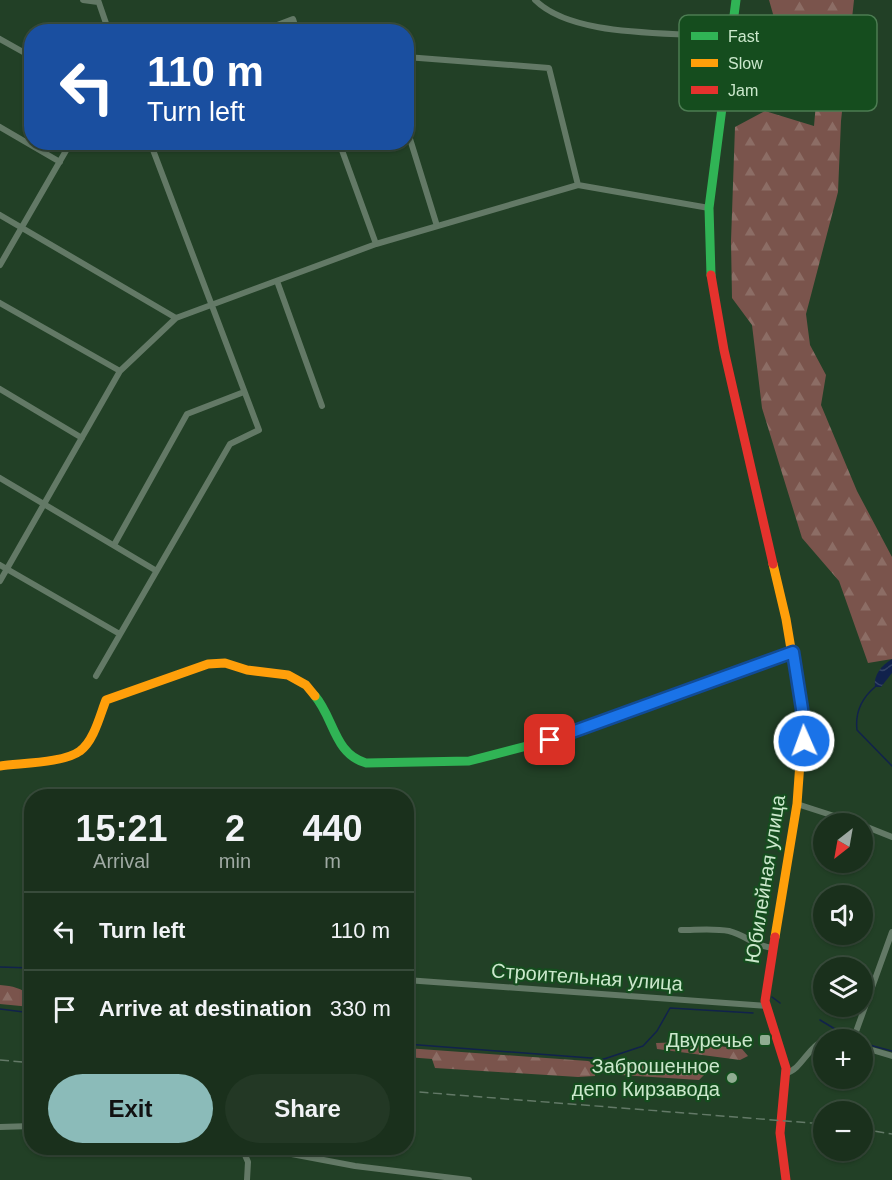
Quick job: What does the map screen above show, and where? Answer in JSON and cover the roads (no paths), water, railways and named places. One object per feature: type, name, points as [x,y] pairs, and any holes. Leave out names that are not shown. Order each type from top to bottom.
[{"type":"main road","name":"Юбилейная улица","points":[[734,15],[736,0]]},
{"type":"main road","name":"Юбилейная улица","points":[[721,111],[709,208],[708,238],[716,309],[793,652],[803,721],[797,804],[773,948],[766,1006],[786,1073],[780,1133],[786,1180]]},
{"type":"main road","points":[[0,766],[71,756],[86,744],[106,700],[216,662],[288,675],[306,685],[320,701],[342,747],[355,760],[366,763],[419,764],[469,761],[550,740],[793,652]]},
{"type":"street","points":[[83,0],[98,1],[106,24]]},
{"type":"street","points":[[535,0],[544,9],[590,26],[679,34]]},
{"type":"street","points":[[280,24],[293,19],[295,24]]},
{"type":"street","points":[[0,39],[24,52]]},
{"type":"street","points":[[414,58],[549,68],[578,185]]},
{"type":"street","points":[[0,128],[24,142]]},
{"type":"street","points":[[39,150],[60,162]]},
{"type":"street","points":[[0,265],[67,150]]},
{"type":"street","points":[[96,676],[118,633],[230,444],[259,430],[153,150]]},
{"type":"street","points":[[342,150],[376,243]]},
{"type":"street","points":[[413,150],[437,226]]},
{"type":"street","points":[[0,580],[120,371],[176,318],[211,307],[376,243],[578,185],[709,208]]},
{"type":"street","points":[[0,215],[176,318]]},
{"type":"street","points":[[277,281],[322,406]]},
{"type":"street","points":[[0,303],[120,371]]},
{"type":"street","points":[[0,389],[82,438]]},
{"type":"street","points":[[114,545],[187,414],[244,392]]},
{"type":"street","points":[[0,478],[155,570]]},
{"type":"street","points":[[0,565],[118,633]]},
{"type":"street","points":[[797,804],[826,813]]},
{"type":"street","points":[[873,829],[892,837]]},
{"type":"street","points":[[681,930],[727,931],[744,936],[755,946],[773,948]]},
{"type":"street","points":[[857,1029],[892,932]]},
{"type":"street","name":"Строительная улица","points":[[414,981],[766,1006]]},
{"type":"street","points":[[786,1073],[792,1072],[813,1047]]},
{"type":"street","points":[[873,1050],[892,1056]]},
{"type":"street","points":[[0,1127],[24,1126]]},
{"type":"street","points":[[245,1155],[248,1162],[247,1180]]},
{"type":"street","points":[[297,1155],[355,1166],[469,1180]]},
{"type":"water","points":[[892,659],[892,673],[881,687],[875,687],[875,678],[879,671]]},
{"type":"waterway","points":[[875,687],[860,706],[857,730],[892,766]]},
{"type":"waterway","points":[[0,967],[24,968]]},
{"type":"waterway","points":[[772,997],[780,1003]]},
{"type":"waterway","points":[[414,1045],[604,1059],[643,1046],[657,1031],[670,1008],[753,1013]]},
{"type":"waterway","points":[[0,1009],[24,1012]]},
{"type":"waterway","points":[[820,1020],[835,1029]]},
{"type":"waterway","points":[[873,1046],[892,1051]]},
{"type":"railway","points":[[0,1060],[24,1062]]},
{"type":"railway","points":[[414,1092],[813,1123]]},
{"type":"railway","points":[[873,1131],[892,1134]]},
{"type":"place","name":"Двуречье","points":[[765,1040]]},
{"type":"place","name":"Заброшенное депо Кирзавода","points":[[732,1078]]}]
